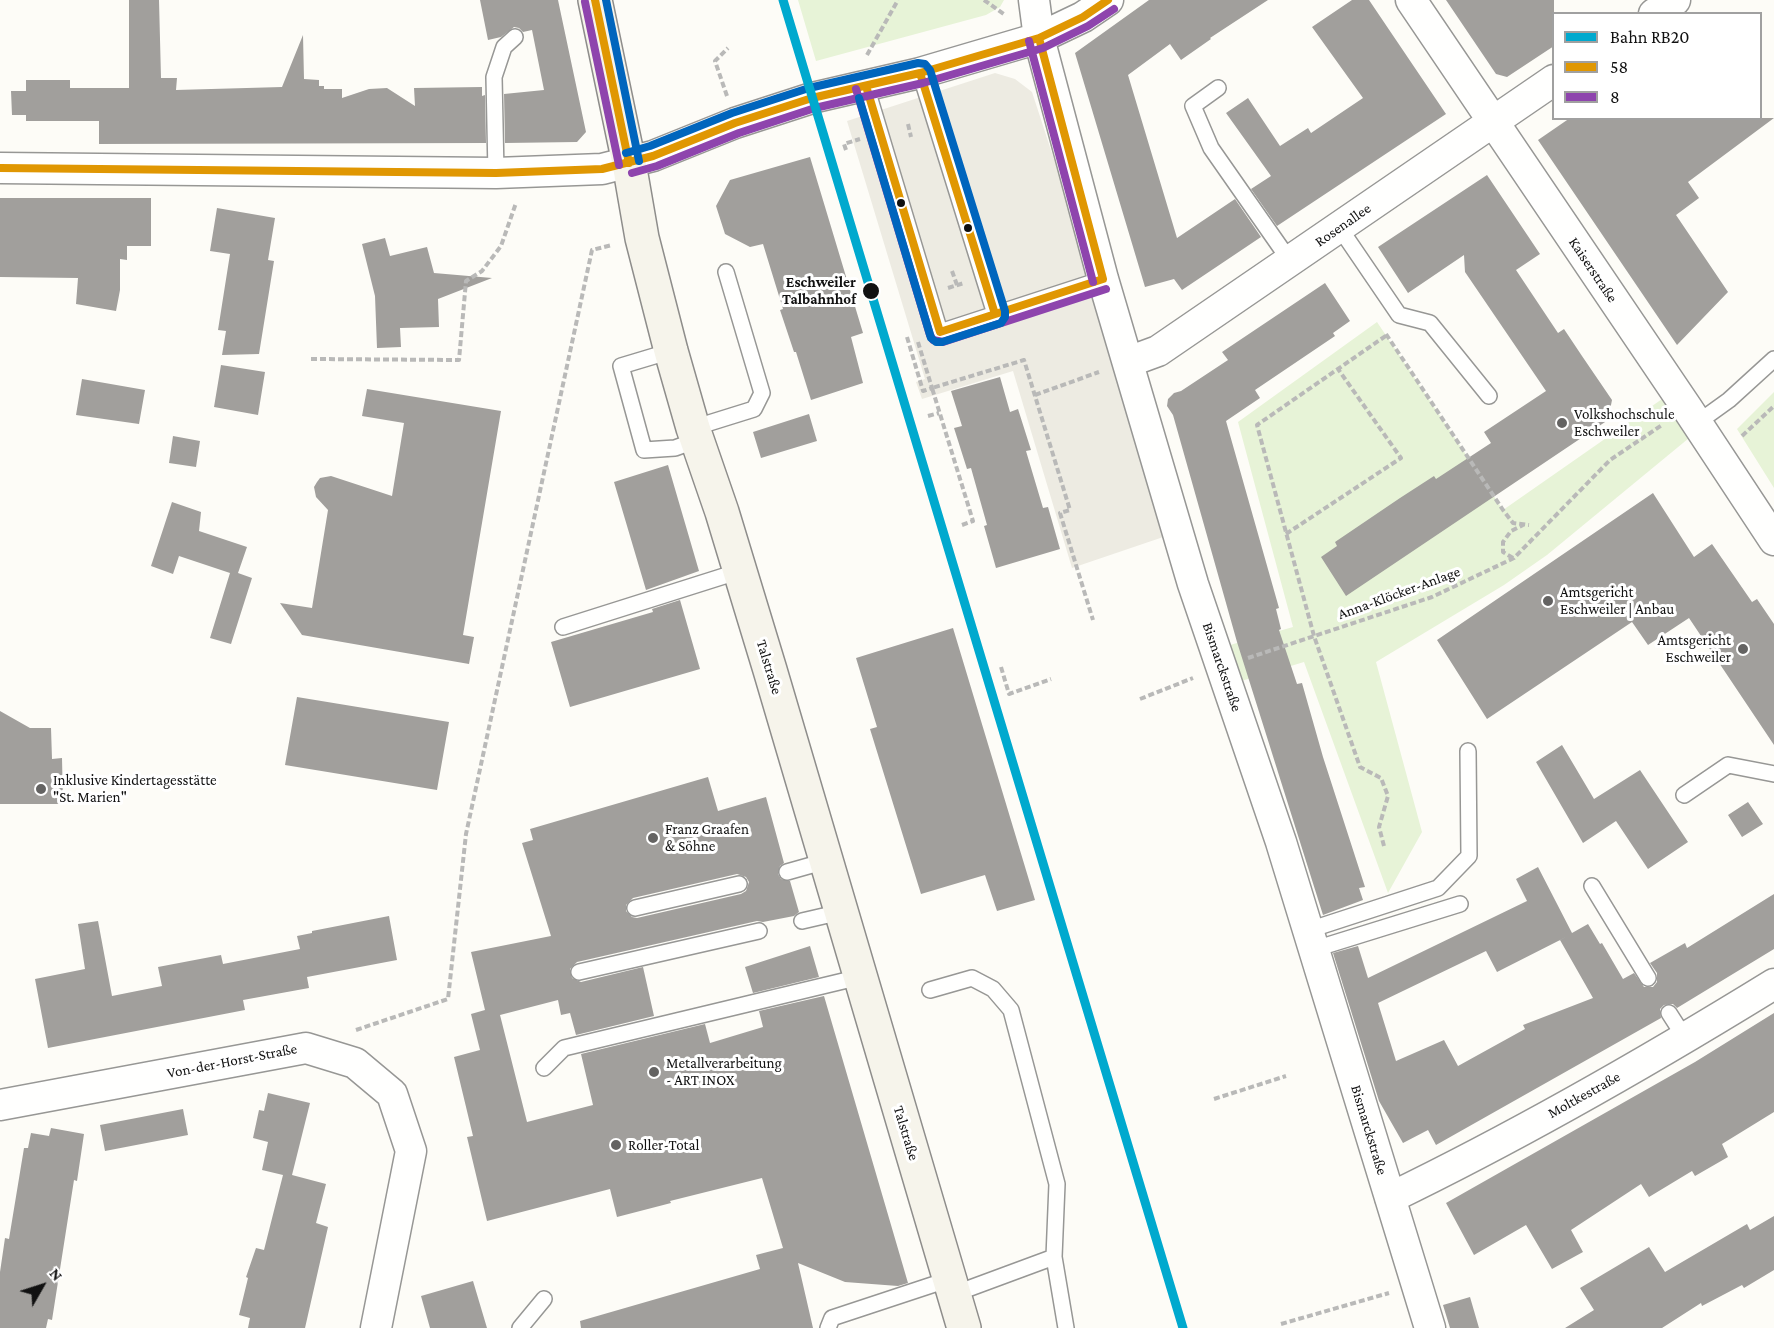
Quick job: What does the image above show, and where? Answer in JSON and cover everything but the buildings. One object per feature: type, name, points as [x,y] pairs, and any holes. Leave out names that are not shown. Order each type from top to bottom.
[{"type":"main road","name":"Talstraße","points":[[595,0],[642,238],[671,351],[695,434],[740,571],[964,1328]]},
{"type":"street","name":"Bismarckstraße","points":[[1034,0],[1039,38],[1103,279],[1190,573],[1312,940],[1430,1328]]},
{"type":"street","points":[[0,168],[496,172],[576,172],[602,169],[653,156],[735,123],[812,98],[920,73],[1039,38],[1083,17],[1108,0]]},
{"type":"street","name":"Kaiserstraße","points":[[1411,0],[1774,540]]},
{"type":"street","points":[[1657,12],[1675,0]]},
{"type":"street","name":"Rosenallee","points":[[1128,362],[1158,351],[1552,81]]},
{"type":"street","name":"Moltkestraße","points":[[1390,1198],[1464,1162],[1685,1038],[1774,984]]},
{"type":"street","name":"Von-der-Horst-Straße","points":[[0,1105],[306,1048],[355,1063],[392,1094],[411,1151],[376,1328]]},
{"type":"lane","points":[[496,172],[494,77],[504,47],[515,37]]},
{"type":"lane","points":[[920,73],[995,314]]},
{"type":"lane","points":[[857,88],[940,332],[1103,279]]},
{"type":"lane","points":[[1218,88],[1193,106],[1211,148],[1290,261]]},
{"type":"lane","points":[[1339,227],[1399,315],[1430,323],[1489,396]]},
{"type":"lane","points":[[671,351],[621,366],[644,450],[675,448],[695,434],[754,409],[762,393],[726,272]]},
{"type":"lane","points":[[1692,416],[1729,400],[1774,359]]},
{"type":"lane","points":[[563,627],[740,571]]},
{"type":"lane","points":[[1312,940],[1438,888],[1469,856],[1468,751]]},
{"type":"lane","points":[[1684,795],[1728,765],[1774,774]]},
{"type":"lane","points":[[787,872],[826,861]]},
{"type":"lane","points":[[635,908],[739,884]]},
{"type":"lane","points":[[1592,886],[1648,978]]},
{"type":"lane","points":[[1312,940],[1460,904]]},
{"type":"lane","points":[[802,921],[841,912]]},
{"type":"lane","points":[[579,972],[759,931]]},
{"type":"lane","points":[[544,1068],[564,1048],[860,977]]},
{"type":"lane","points":[[930,990],[972,978],[993,989],[1011,1010],[1057,1184],[1054,1257],[1066,1328]]},
{"type":"lane","points":[[1669,1013],[1685,1038]]},
{"type":"lane","points":[[828,1328],[832,1318],[1054,1257]]},
{"type":"lane","points":[[520,1328],[544,1299]]},
{"type":"path","points":[[857,88],[898,0]]},
{"type":"path","points":[[728,48],[715,61],[735,123]]},
{"type":"path","points":[[908,124],[911,137]]},
{"type":"path","points":[[311,359],[459,360],[466,280],[482,271],[501,246],[516,206]]},
{"type":"path","points":[[306,1048],[448,999],[466,834],[592,250],[642,238]]},
{"type":"path","points":[[952,271],[957,285]]},
{"type":"path","points":[[1382,329],[1503,510],[1513,523],[1530,525],[1517,527],[1504,538],[1503,552],[1514,558]]},
{"type":"path","points":[[1384,846],[1379,827],[1388,796],[1381,778],[1360,767],[1314,636],[1257,425],[1387,335]]},
{"type":"path","points":[[907,337],[923,391],[1024,360],[1070,510],[1060,513],[1093,620]]},
{"type":"path","points":[[917,339],[973,521],[962,525]]},
{"type":"path","points":[[1035,395],[1128,362]]},
{"type":"path","points":[[1286,534],[1401,458],[1338,369]]},
{"type":"path","points":[[1717,454],[1743,435],[1774,406]]},
{"type":"path","points":[[928,416],[939,412]]},
{"type":"path","name":"Anna-Klöcker-Anlage","points":[[1140,699],[1222,666],[1432,597],[1514,558],[1610,460],[1692,416]]},
{"type":"path","points":[[1001,667],[1009,694],[1051,679]]},
{"type":"path","points":[[1215,1099],[1286,1076]]},
{"type":"path","points":[[1281,1324],[1416,1283]]},
{"type":"green space","points":[[798,0],[1004,0],[1000,7],[986,15],[816,61]]},
{"type":"green space","points":[[1377,322],[1503,510],[1675,390],[1700,429],[1547,555],[1504,585],[1376,662],[1422,832],[1388,893],[1304,662],[1228,685],[1216,649],[1293,627],[1238,422]]},
{"type":"green space","points":[[1774,392],[1774,488],[1737,429]]},
{"type":"shaded area","points":[[995,73],[1015,79],[1032,92],[1178,532],[1072,568],[1013,371],[922,399],[916,382],[925,379],[847,121]]},
{"type":"rail line","name":"RB20","points":[[783,0],[1183,1328]]},
{"type":"transit line","name":"58","points":[[595,0],[629,163]]},
{"type":"transit line","points":[[606,0],[639,161]]},
{"type":"transit line","name":"58","points":[[0,168],[496,173],[602,169],[653,156],[735,123],[812,98],[920,73],[1039,38],[1083,17],[1108,0]]},
{"type":"transit line","name":"8","points":[[585,2],[619,165]]},
{"type":"transit line","name":"8","points":[[632,173],[657,166],[739,133],[815,108],[923,83],[1043,48],[1088,26],[1114,9]]},
{"type":"transit line","name":"58","points":[[866,86],[940,332],[1103,279],[1039,38]]},
{"type":"transit line","name":"8","points":[[1029,41],[1093,282]]},
{"type":"transit line","points":[[626,153],[650,146],[732,113],[809,88],[918,63],[925,64],[930,70],[1005,311],[1005,317],[1001,323],[942,342],[936,342],[931,338],[859,98]]},
{"type":"transit line","name":"58","points":[[920,73],[995,314]]},
{"type":"transit line","name":"8","points":[[856,89],[933,340],[943,342],[1106,289]]},
{"type":"place","name":"Eschweiler Talbahnhof","points":[[871,291]]},
{"type":"place","name":"Volkshochschule Eschweiler","points":[[1562,423]]},
{"type":"place","name":"Amtsgericht Eschweiler | Anbau","points":[[1548,601]]},
{"type":"place","name":"Amtsgericht Eschweiler","points":[[1743,649]]},
{"type":"place","name":"Inklusive Kindertagesstätte \"St. Marien\"","points":[[41,789]]},
{"type":"place","name":"Franz Graafen & Söhne","points":[[653,838]]},
{"type":"place","name":"Metallverarbeitung - ART INOX","points":[[654,1072]]},
{"type":"place","name":"Roller-Total","points":[[616,1145]]}]
